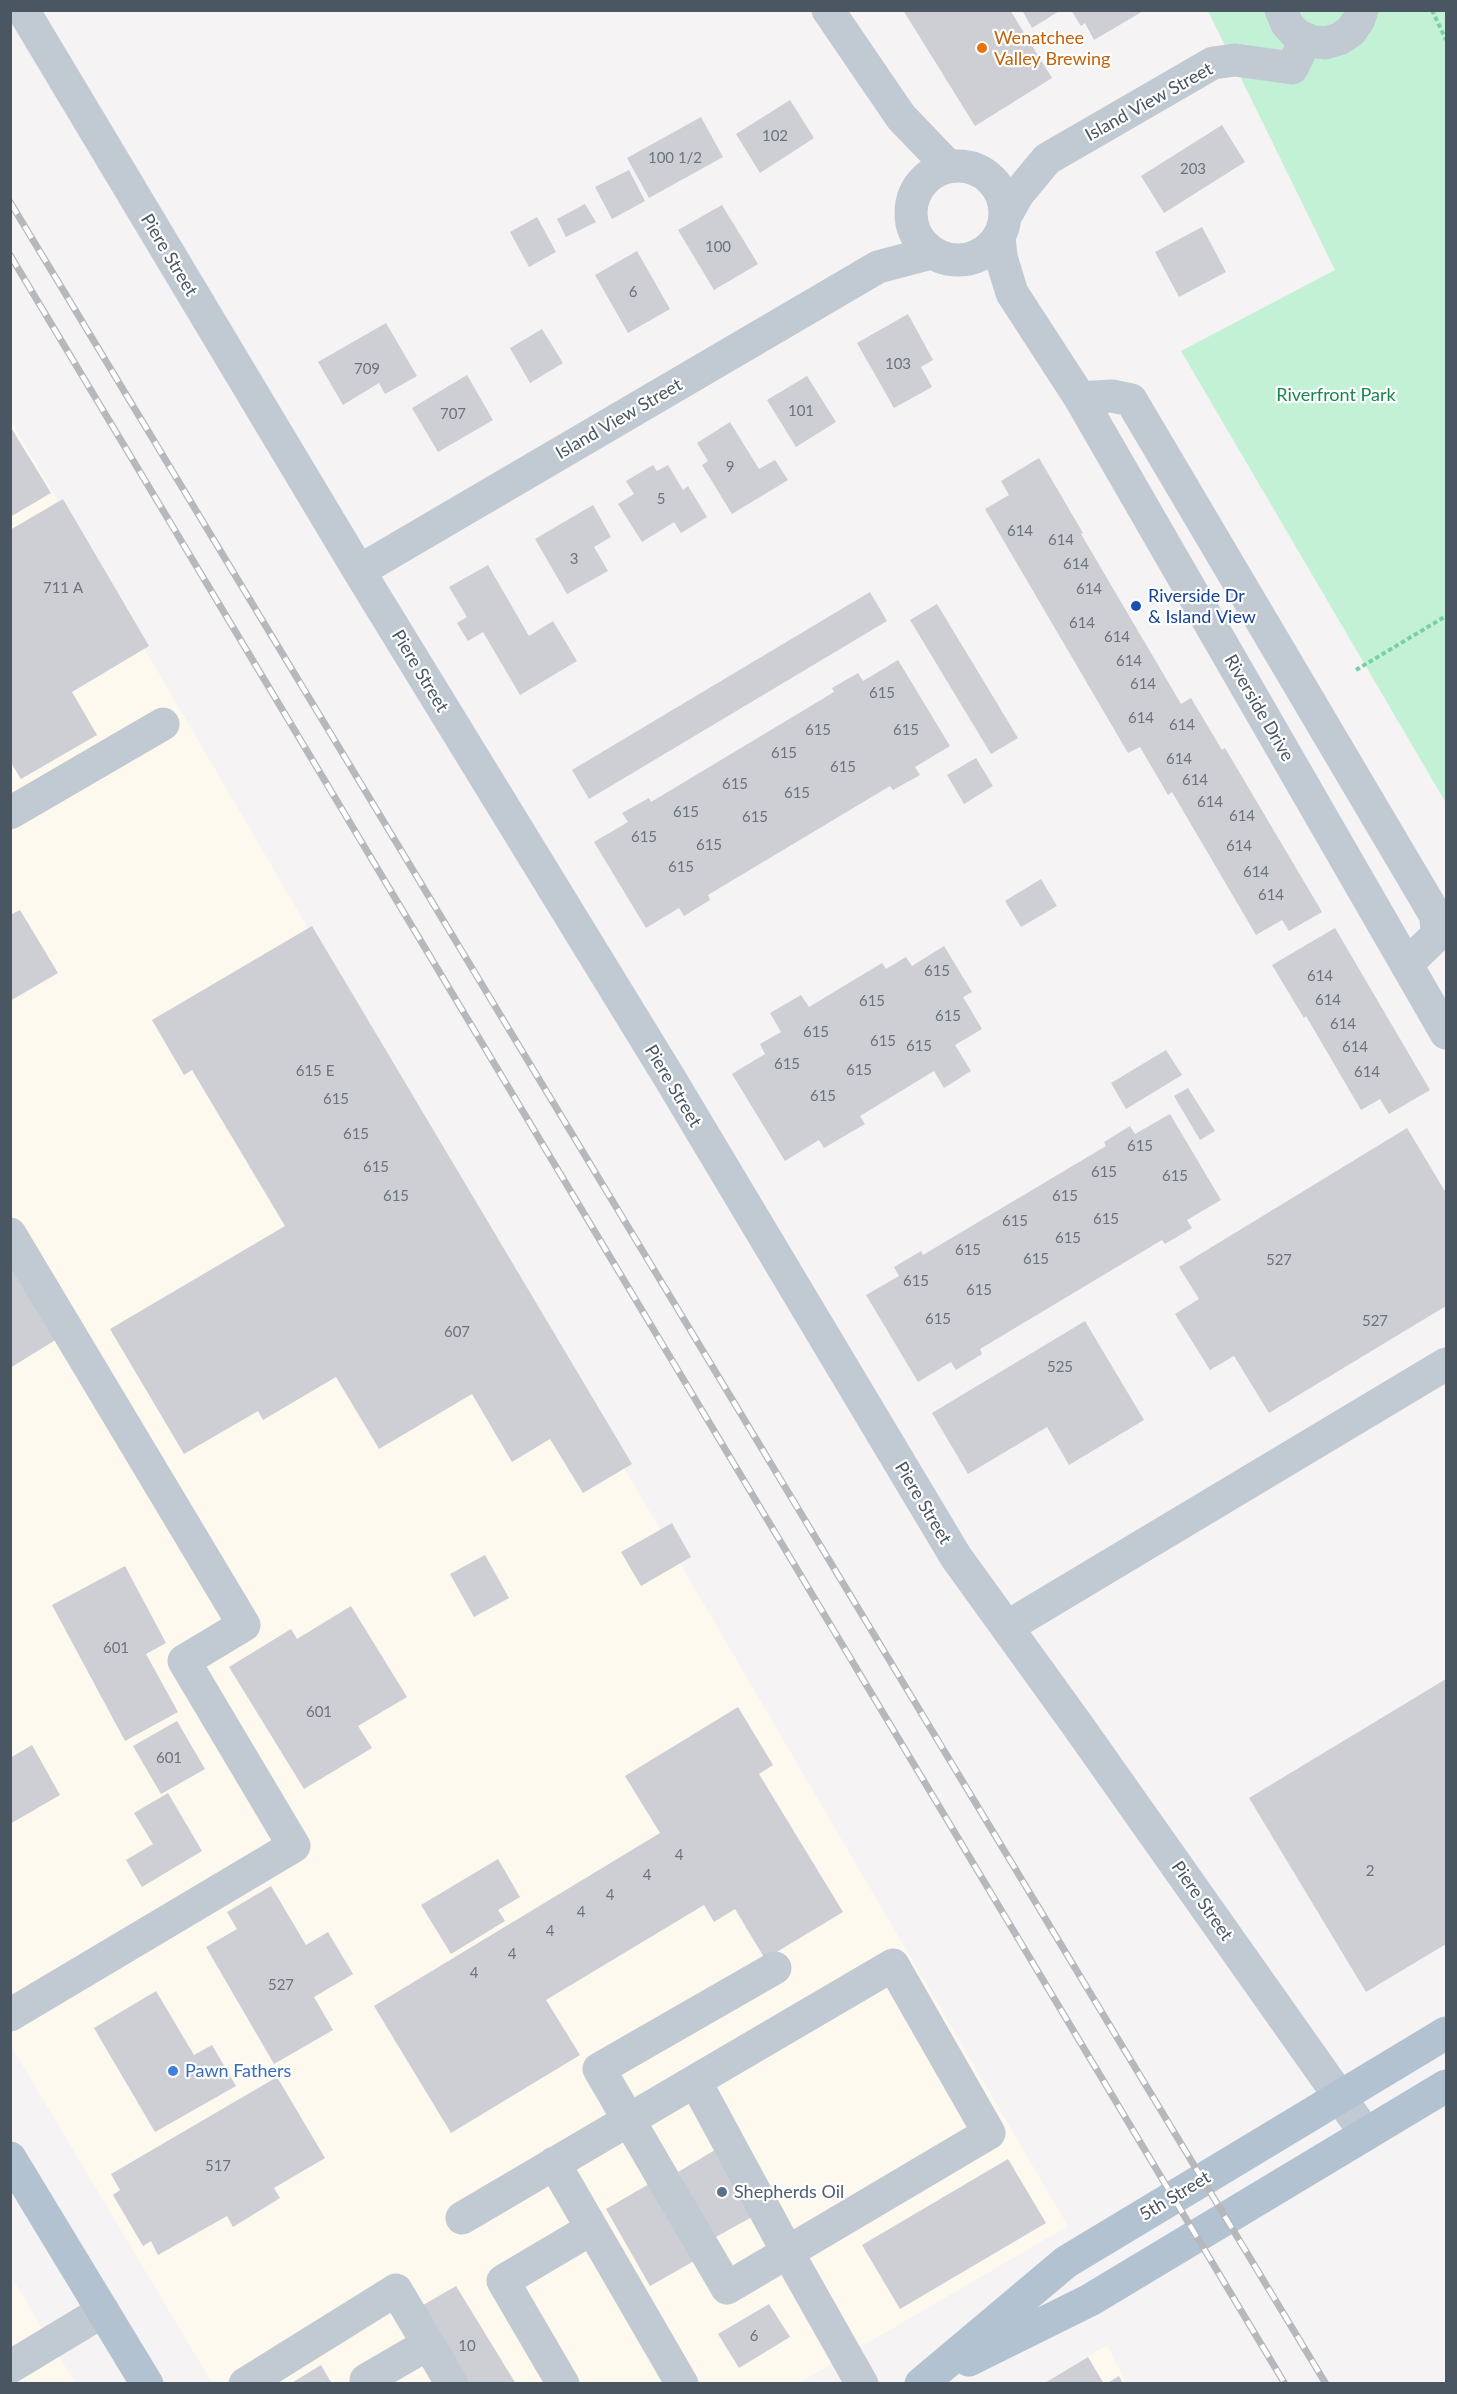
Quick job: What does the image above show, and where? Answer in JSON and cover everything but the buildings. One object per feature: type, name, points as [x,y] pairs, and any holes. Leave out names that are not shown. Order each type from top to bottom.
[{"type":"main road","name":"5th Street","points":[[921,2384],[1066,2262],[1446,2033]]},
{"type":"main road","name":"5th Street","points":[[921,2384],[1090,2300],[1446,2086]]},
{"type":"main road","points":[[10,2158],[147,2384]]},
{"type":"street","name":"Piere Street","points":[[23,10],[359,571],[669,1077],[956,1557],[1366,2134]]},
{"type":"street","points":[[828,10],[901,117],[962,168],[987,177],[997,188],[1003,202],[1002,227],[988,249],[975,257],[945,257],[923,245],[912,226],[912,202],[925,180],[936,172],[962,168]]},
{"type":"street","points":[[1281,10],[1287,24],[1297,35],[1325,43],[1339,39],[1351,31],[1362,10]]},
{"type":"street","name":"Island View Street","points":[[1002,227],[1018,194],[1047,159],[1213,63],[1235,60],[1292,68],[1306,39]]},
{"type":"street","points":[[901,117],[917,191]]},
{"type":"street","name":"Island View Street","points":[[962,168],[1047,159]]},
{"type":"street","name":"Island View Street","points":[[359,571],[878,267],[912,226]]},
{"type":"street","name":"Riverside Drive","points":[[1002,227],[1001,257],[1012,293],[1080,398],[1446,1033]]},
{"type":"street","name":"Island View Street","points":[[878,267],[945,257]]},
{"type":"street","name":"Riverside Drive","points":[[945,257],[1012,293]]},
{"type":"street","points":[[1080,398],[1112,396],[1131,400],[1436,916],[1437,935],[1407,964]]},
{"type":"street","points":[[10,813],[163,724]]},
{"type":"street","points":[[10,1234],[244,1625],[184,1661],[294,1846],[10,2015]]},
{"type":"street","points":[[1007,1628],[1446,1364]]},
{"type":"street","points":[[462,2218],[628,2119],[893,1965],[989,2133],[727,2288],[628,2119],[599,2069],[775,1968]]},
{"type":"street","points":[[696,2080],[788,2253],[862,2384]]},
{"type":"street","points":[[554,2163],[682,2384]]},
{"type":"street","points":[[563,2384],[503,2281],[591,2229]]},
{"type":"street","points":[[245,2384],[396,2289],[452,2384]]},
{"type":"street","points":[[10,2367],[103,2311]]},
{"type":"street","points":[[366,2380],[428,2344]]},
{"type":"path","points":[[1432,10],[1446,40]]},
{"type":"path","points":[[1356,670],[1446,616]]},
{"type":"shaded area","points":[[10,419],[1068,2226],[799,2383],[212,2383],[11,2046]]},
{"type":"shaded area","points":[[11,2276],[75,2383],[11,2383]]},
{"type":"shaded area","points":[[1107,2345],[1126,2383],[1042,2384]]},
{"type":"green space","name":"Riverfront Park","points":[[1208,11],[1446,11],[1446,803],[1181,351],[1335,270]]},
{"type":"railway","points":[[10,202],[1326,2384]]},
{"type":"railway","points":[[10,255],[1285,2384]]},
{"type":"place","name":"Wenatchee Valley Brewing","points":[[982,48]]},
{"type":"place","name":"Riverside Dr & Island View","points":[[1136,606]]},
{"type":"place","name":"Pawn Fathers","points":[[173,2071]]},
{"type":"place","name":"Shepherds Oil","points":[[722,2192]]}]
